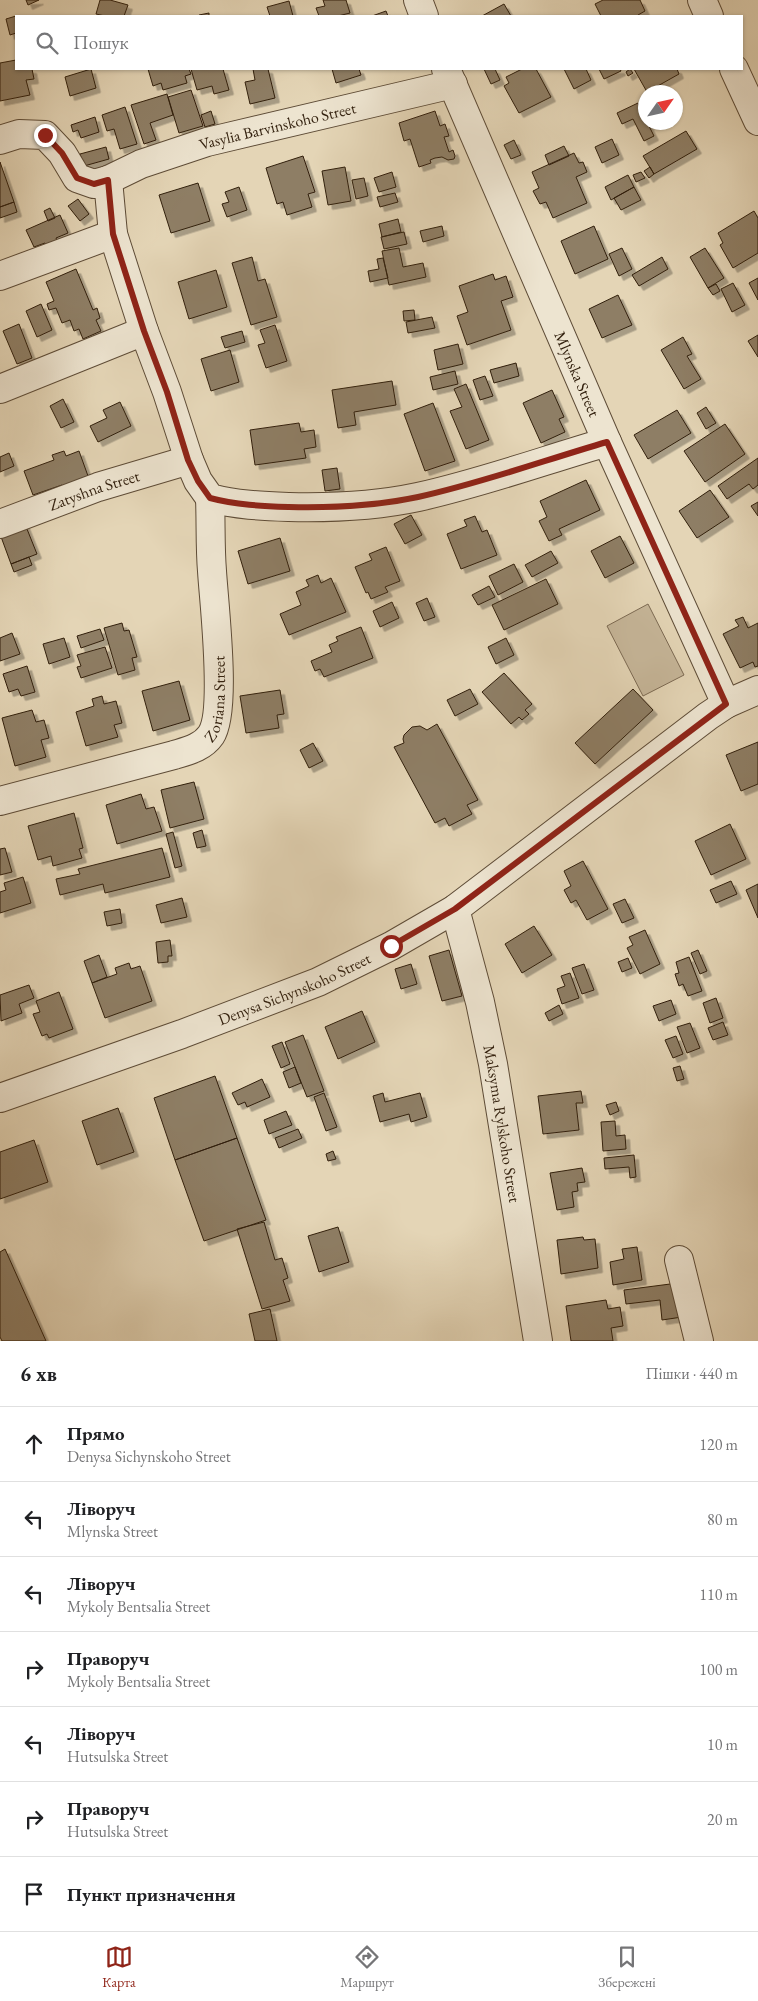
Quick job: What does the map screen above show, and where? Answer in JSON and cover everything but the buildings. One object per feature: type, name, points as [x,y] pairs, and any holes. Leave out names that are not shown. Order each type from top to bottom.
[{"type":"street","points":[[418,0],[424,15]]},
{"type":"street","points":[[702,0],[709,15]]},
{"type":"street","points":[[734,70],[758,121]]},
{"type":"street","name":"Vasylia Barvinskoho Street","points":[[108,180],[141,164],[206,142],[449,77]]},
{"type":"street","name":"Mlynska Street","points":[[449,77],[607,442],[726,704]]},
{"type":"street","points":[[0,140],[19,134],[45,135],[62,153],[77,178],[94,184],[108,180],[113,234],[144,331],[167,392],[188,460],[198,481],[210,498],[231,503],[313,507],[341,507],[388,502],[417,497],[458,486],[607,442]]},
{"type":"street","points":[[0,276],[113,234]]},
{"type":"street","points":[[0,389],[144,331]]},
{"type":"street","name":"Zatyshna Street","points":[[0,524],[98,487],[188,460]]},
{"type":"street","name":"Zoriana Street","points":[[0,801],[174,756],[200,746],[210,736],[217,717],[218,669],[210,498]]},
{"type":"street","name":"Denysa Sichynskoho Street","points":[[0,1098],[182,1034],[318,982],[391,946],[455,909],[726,704],[758,690]]},
{"type":"street","name":"Maksyma Rylskoho Street","points":[[455,909],[480,1002],[493,1064],[538,1341]]},
{"type":"street","points":[[679,1260],[699,1341]]},
{"type":"shaded area","points":[[648,604],[684,675],[643,696],[607,626]]},
{"type":"route","points":[[45,135],[62,153],[77,178],[94,184],[108,180],[113,234],[144,331],[167,392],[188,460],[198,481],[210,498],[231,503],[283,506],[341,507],[369,504],[417,497],[607,442],[726,704],[455,909],[391,946]]}]
